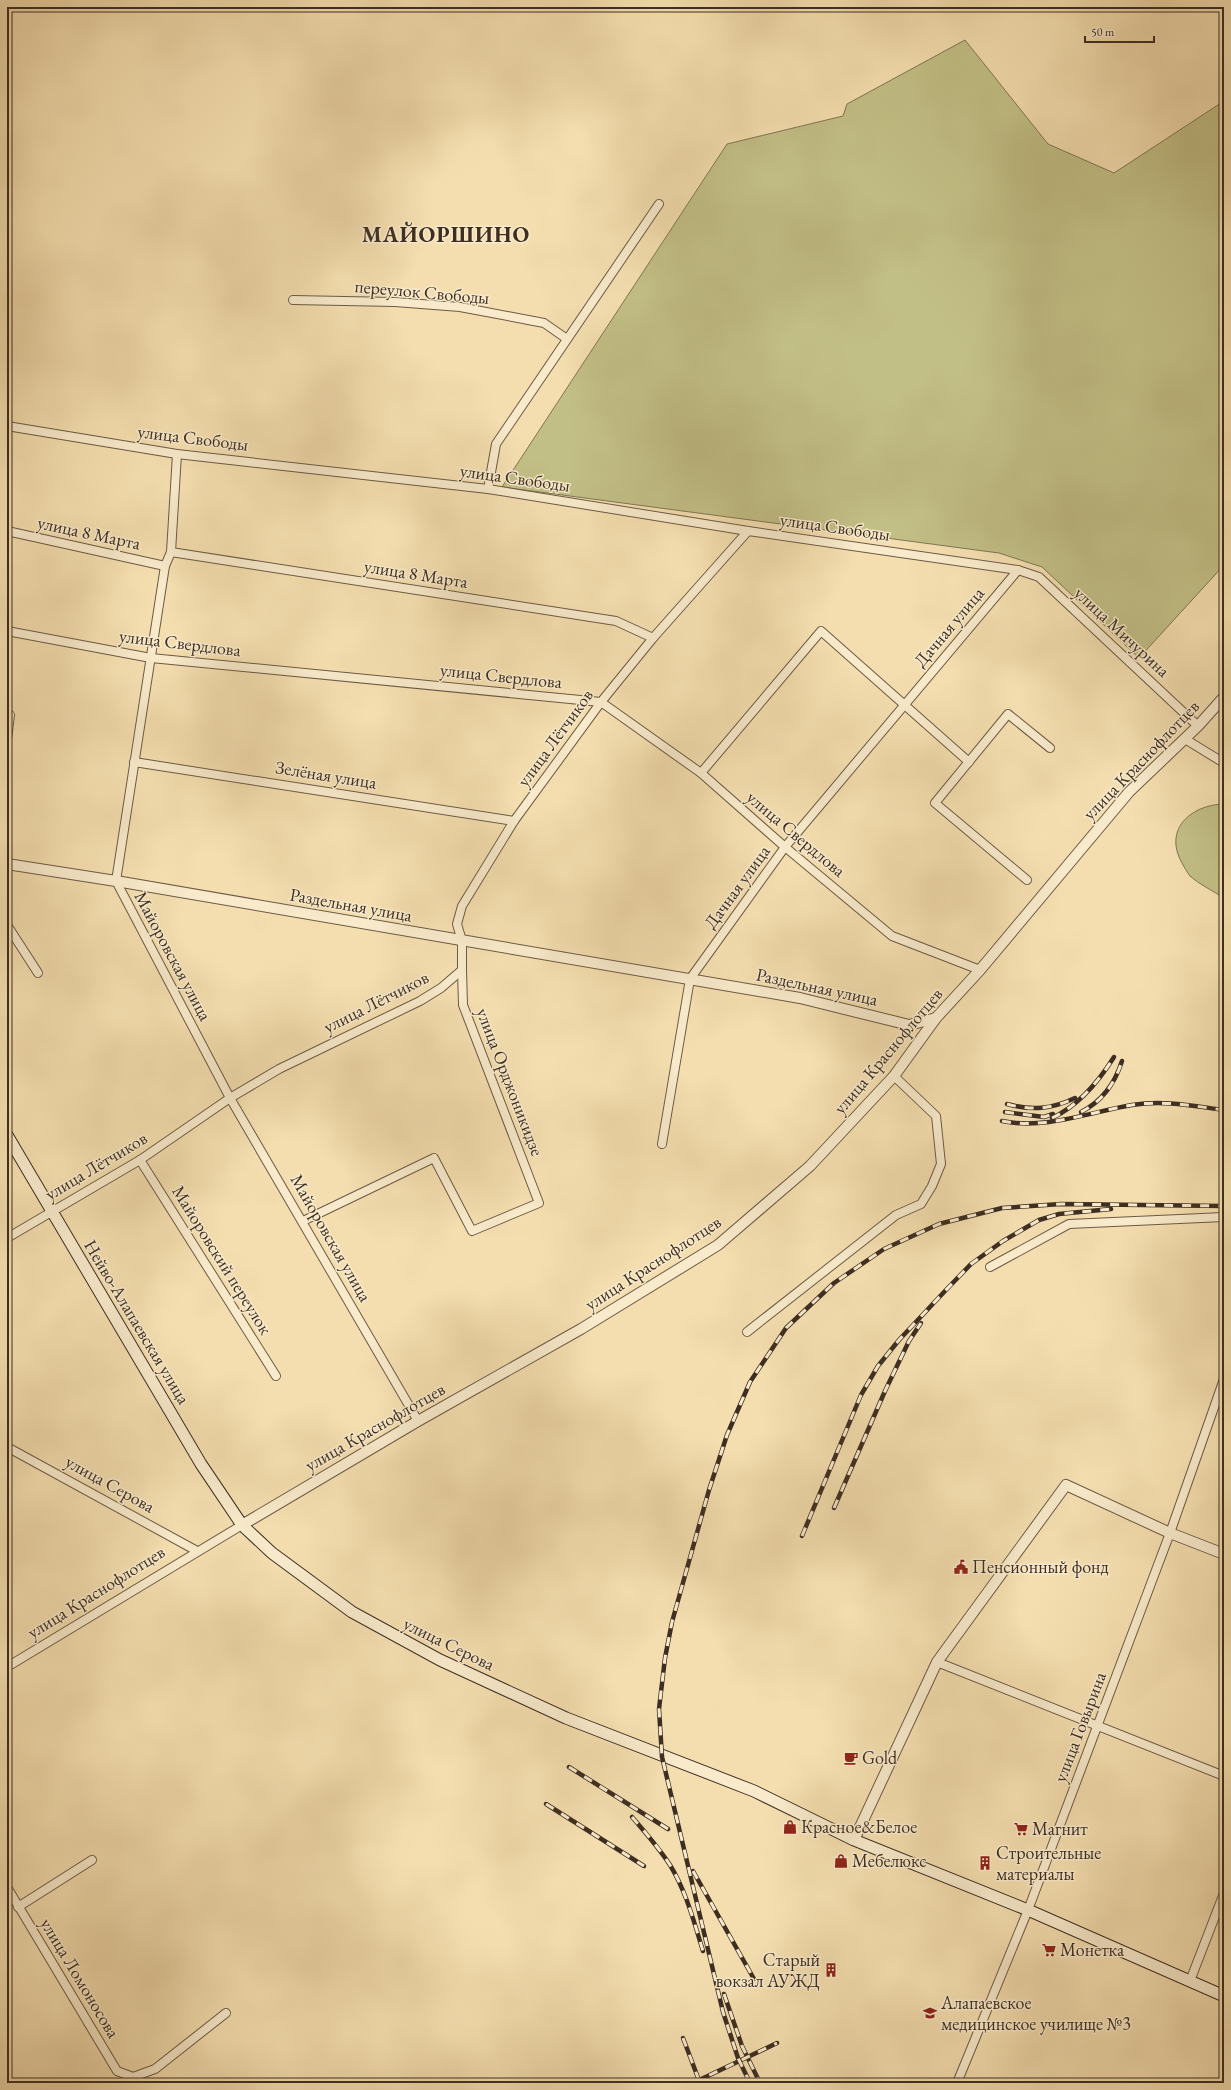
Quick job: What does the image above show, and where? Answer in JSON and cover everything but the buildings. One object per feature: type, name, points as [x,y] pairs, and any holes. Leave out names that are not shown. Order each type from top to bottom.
[{"type":"main road","name":"Нейво-Алапаевская улица","points":[[7,1135],[201,1464],[242,1525]]},
{"type":"main road","name":"улица Серова","points":[[242,1525],[272,1553],[352,1612],[440,1660],[566,1718],[662,1757],[754,1791],[854,1840],[1028,1910],[1224,1996]]},
{"type":"street","points":[[488,489],[496,444],[659,204]]},
{"type":"street","name":"переулок Свободы","points":[[293,300],[396,302],[460,307],[544,323],[567,339]]},
{"type":"street","name":"улица Свободы","points":[[7,426],[178,454],[488,489],[748,531],[1018,570]]},
{"type":"street","name":"Майоровская улица","points":[[178,454],[171,552],[165,566],[116,881],[230,1098],[303,1221],[418,1421]]},
{"type":"street","name":"улица 8 Марта","points":[[7,531],[165,566]]},
{"type":"street","name":"улица Лётчиков","points":[[7,1238],[140,1160],[230,1098],[279,1069],[420,1001],[441,988],[462,970],[462,941],[457,924],[462,906],[514,821],[600,702],[653,638],[748,531]]},
{"type":"street","name":"улица 8 Марта","points":[[171,552],[616,621],[653,638]]},
{"type":"street","name":"Дачная улица","points":[[690,979],[785,847],[1018,570]]},
{"type":"street","name":"улица Мичурина","points":[[1018,570],[1038,577],[1198,726]]},
{"type":"street","name":"улица Свердлова","points":[[7,631],[151,658],[600,702],[701,773],[785,847],[892,936],[980,970]]},
{"type":"street","points":[[701,773],[822,631],[969,762]]},
{"type":"street","name":"улица Краснофлотцев","points":[[7,1667],[197,1551],[418,1421],[581,1329],[718,1245],[810,1166],[894,1076],[936,1018],[980,970],[1129,792],[1198,726],[1224,697]]},
{"type":"street","points":[[1027,880],[935,803],[1008,714],[1050,748]]},
{"type":"street","points":[[7,739],[10,715]]},
{"type":"street","points":[[1185,739],[1224,763]]},
{"type":"street","name":"Зелёная улица","points":[[134,762],[514,821]]},
{"type":"street","name":"Раздельная улица","points":[[7,864],[116,881],[800,998],[909,1026],[936,1018]]},
{"type":"street","points":[[7,925],[38,973]]},
{"type":"street","name":"улица Орджоникидзе","points":[[303,1221],[434,1158],[472,1231],[539,1203],[463,1005],[462,970]]},
{"type":"street","points":[[662,1144],[690,979]]},
{"type":"street","points":[[747,1332],[896,1215],[921,1204],[932,1186],[941,1164],[936,1116],[894,1076]]},
{"type":"street","name":"Майоровский переулок","points":[[140,1160],[276,1376]]},
{"type":"street","points":[[990,1267],[1069,1224],[1224,1217]]},
{"type":"street","name":"улица Говырина","points":[[957,2083],[1028,1910],[1170,1533],[1224,1379]]},
{"type":"street","name":"улица Серова","points":[[7,1447],[197,1551]]},
{"type":"street","points":[[854,1840],[937,1662],[1066,1485],[1170,1533],[1224,1554]]},
{"type":"street","points":[[937,1662],[1224,1776]]},
{"type":"street","points":[[18,1907],[92,1860]]},
{"type":"street","name":"улица Ломоносова","points":[[7,1887],[117,2071],[133,2077],[155,2069],[226,2013]]},
{"type":"street","points":[[1190,1981],[1224,1893]]},
{"type":"shaded area","points":[[965,40],[1048,144],[1114,173],[1224,101],[1224,565],[1139,658],[1042,567],[999,553],[502,487],[727,144],[843,116],[847,104]]},
{"type":"shaded area","points":[[1224,804],[1224,898],[1190,876],[1177,851],[1176,840],[1178,830],[1191,814],[1212,805]]},
{"type":"railway","points":[[1052,1118],[1062,1113],[1079,1100],[1095,1084],[1114,1057]]},
{"type":"railway","points":[[1081,1112],[1089,1108],[1107,1091],[1116,1077],[1122,1061]]},
{"type":"railway","points":[[1007,1104],[1025,1108],[1042,1108],[1058,1105],[1075,1098]]},
{"type":"railway","points":[[1002,1121],[1018,1123],[1051,1122],[1132,1105],[1156,1103],[1178,1104],[1224,1110]]},
{"type":"railway","points":[[1005,1112],[1044,1117],[1053,1114]]},
{"type":"railway","points":[[750,2083],[738,2058],[723,2012],[662,1757],[659,1709],[665,1658],[672,1622],[709,1490],[727,1435],[750,1382],[786,1328],[834,1283],[884,1249],[939,1224],[1002,1208],[1061,1204],[1224,1206]]},
{"type":"railway","points":[[802,1536],[861,1395],[878,1366],[899,1340],[945,1291],[971,1264],[1003,1241],[1039,1220],[1059,1214],[1111,1209]]},
{"type":"railway","points":[[834,1508],[885,1391],[909,1341],[921,1323]]},
{"type":"railway","points":[[569,1767],[668,1829]]},
{"type":"railway","points":[[546,1804],[644,1866]]},
{"type":"railway","points":[[632,1817],[652,1840],[676,1875],[689,1907],[703,1951]]},
{"type":"railway","points":[[693,1871],[754,1979]]},
{"type":"railway","points":[[724,1994],[742,2046],[760,2083]]},
{"type":"railway","points":[[683,2038],[700,2083]]},
{"type":"railway","points":[[693,2083],[777,2043]]},
{"type":"railway","points":[[789,2083],[796,2080]]},
{"type":"place","name":"Пенсионный фонд","points":[[961,1567]]},
{"type":"place","name":"Gold","points":[[851,1758]]},
{"type":"place","name":"Красное&Белое","points":[[790,1827]]},
{"type":"place","name":"Магнит","points":[[1021,1829]]},
{"type":"place","name":"Мебелюкс","points":[[841,1861]]},
{"type":"place","name":"Строительные материалы","points":[[985,1863]]},
{"type":"place","name":"Монетка","points":[[1049,1950]]},
{"type":"place","name":"Старый вокзал АУЖД","points":[[831,1970]]},
{"type":"place","name":"Алапаевское медицинское училище №3","points":[[930,2013]]},
{"type":"district","name":"МАЙОРШИНО","points":[[446,234]]}]
